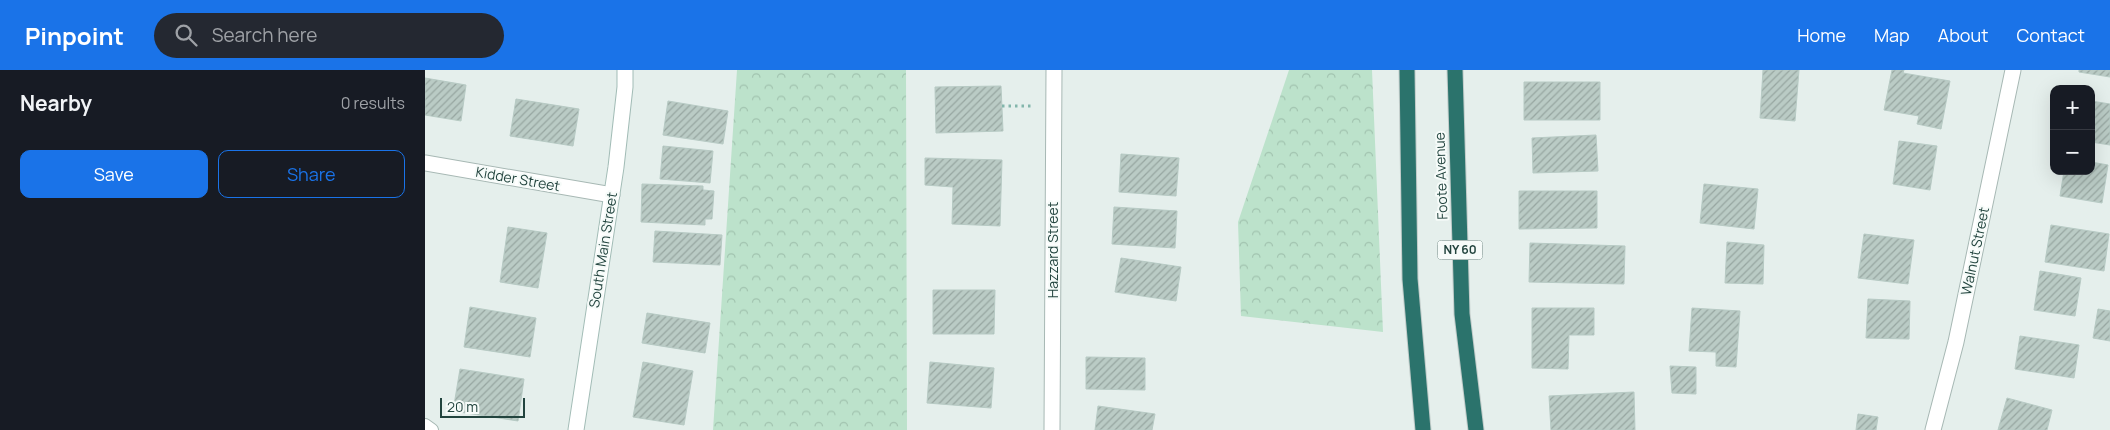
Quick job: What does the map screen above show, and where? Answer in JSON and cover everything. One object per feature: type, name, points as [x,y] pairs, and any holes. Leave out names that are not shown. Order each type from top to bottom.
[{"type":"highway","points":[[1407,70],[1410,279],[1423,430]]},
{"type":"highway","name":"Foote Avenue","points":[[1455,70],[1462,314],[1476,430]]},
{"type":"street","name":"South Main Street","points":[[576,430],[612,195],[625,87],[625,70]]},
{"type":"street","name":"Hazzard Street","points":[[1052,430],[1054,70]]},
{"type":"street","name":"Walnut Street","points":[[1933,430],[1957,333],[2013,70]]},
{"type":"street","name":"Kidder Street","points":[[425,163],[612,195]]},
{"type":"lane","points":[[425,424],[432,430]]},
{"type":"path","points":[[1002,106],[1035,106]]},
{"type":"green space","points":[[737,70],[906,70],[907,430],[713,430]]},
{"type":"green space","points":[[1289,70],[1372,70],[1383,332],[1241,316],[1238,222]]},
{"type":"building","points":[[1763,70],[1799,70],[1795,121],[1760,118]]},
{"type":"building","points":[[1892,70],[1904,70],[1903,73],[1950,81],[1941,129],[1917,124],[1919,116],[1884,110]]},
{"type":"building","points":[[2079,70],[2110,70],[2110,77],[2079,72]]},
{"type":"building","points":[[425,78],[466,85],[461,121],[425,115]]},
{"type":"building","points":[[1524,82],[1600,82],[1600,120],[1524,120]]},
{"type":"building","points":[[1001,86],[1003,131],[936,133],[935,87]]},
{"type":"building","points":[[516,99],[579,109],[573,146],[510,136]]},
{"type":"building","points":[[668,101],[728,111],[723,144],[663,135]]},
{"type":"building","points":[[2095,102],[2110,104],[2110,145],[2095,143]]},
{"type":"building","points":[[1596,135],[1598,171],[1533,173],[1532,138]]},
{"type":"building","points":[[1899,141],[1937,146],[1930,190],[1893,184]]},
{"type":"building","points":[[663,146],[713,151],[710,183],[660,179]]},
{"type":"building","points":[[1121,154],[1179,158],[1176,196],[1119,192]]},
{"type":"building","points":[[925,158],[1002,160],[1000,226],[952,224],[953,187],[925,185]]},
{"type":"building","points":[[2095,163],[2108,165],[2102,203],[2060,196],[2063,175],[2095,175]]},
{"type":"building","points":[[642,184],[703,186],[703,190],[714,191],[712,219],[705,219],[705,225],[641,222]]},
{"type":"building","points":[[1704,184],[1758,189],[1754,229],[1700,223]]},
{"type":"building","points":[[1519,191],[1597,191],[1597,228],[1519,229]]},
{"type":"building","points":[[1114,207],[1177,211],[1175,248],[1112,244]]},
{"type":"building","points":[[2051,225],[2109,234],[2104,271],[2045,262]]},
{"type":"building","points":[[508,227],[547,233],[538,288],[500,282]]},
{"type":"building","points":[[655,231],[722,235],[720,265],[653,262]]},
{"type":"building","points":[[1864,234],[1914,240],[1908,284],[1858,278]]},
{"type":"building","points":[[1727,242],[1764,245],[1763,284],[1725,283]]},
{"type":"building","points":[[1530,243],[1625,246],[1624,284],[1529,282]]},
{"type":"building","points":[[1121,258],[1181,267],[1176,301],[1115,292]]},
{"type":"building","points":[[2040,271],[2081,278],[2075,316],[2034,310]]},
{"type":"building","points":[[933,290],[995,290],[994,334],[933,334]]},
{"type":"building","points":[[1868,299],[1910,301],[1909,339],[1866,338]]},
{"type":"building","points":[[470,307],[536,318],[530,357],[464,347]]},
{"type":"building","points":[[1532,308],[1594,308],[1594,335],[1569,335],[1568,369],[1532,368]]},
{"type":"building","points":[[1692,308],[1740,311],[1736,367],[1716,366],[1716,352],[1689,351]]},
{"type":"building","points":[[2098,309],[2110,311],[2110,341],[2093,338]]},
{"type":"building","points":[[647,313],[710,323],[705,353],[642,343]]},
{"type":"building","points":[[2020,336],[2079,345],[2074,378],[2015,369]]},
{"type":"building","points":[[1086,357],[1145,358],[1145,390],[1086,389]]},
{"type":"building","points":[[643,362],[693,371],[684,425],[633,417]]},
{"type":"building","points":[[930,362],[994,368],[991,408],[927,403]]},
{"type":"building","points":[[1670,366],[1696,367],[1696,394],[1672,393]]},
{"type":"building","points":[[460,369],[524,379],[518,421],[453,411]]},
{"type":"building","points":[[1634,392],[1635,430],[1551,430],[1549,396]]},
{"type":"building","points":[[2007,398],[2052,410],[2047,430],[1998,430]]},
{"type":"building","points":[[1098,406],[1155,414],[1152,430],[1095,430]]},
{"type":"building","points":[[1858,414],[1878,417],[1876,430],[1856,430]]}]
